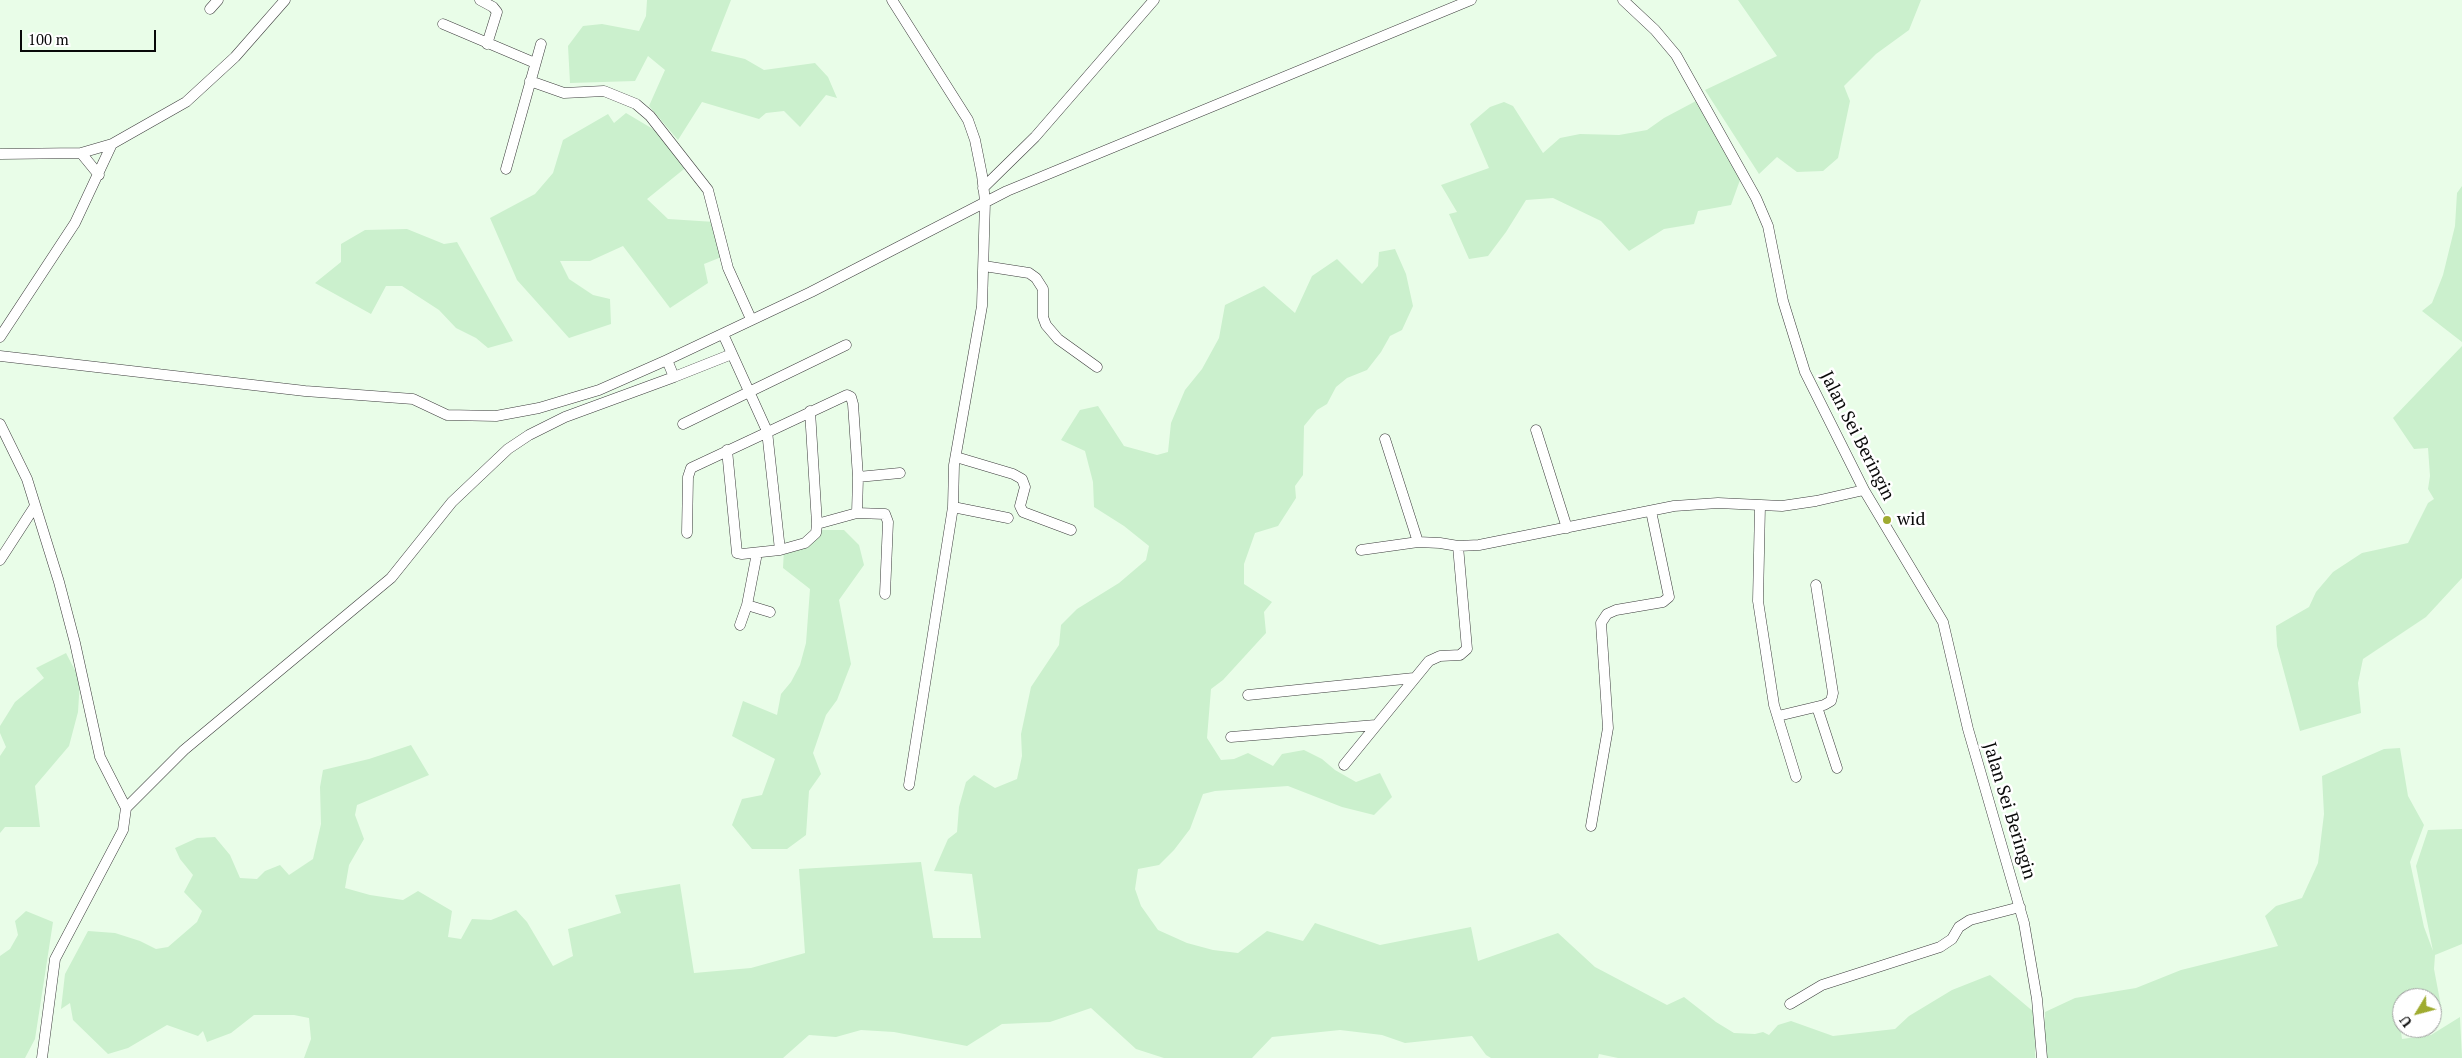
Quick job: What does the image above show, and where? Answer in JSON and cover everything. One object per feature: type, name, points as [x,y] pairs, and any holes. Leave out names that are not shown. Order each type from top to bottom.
[{"type":"street","points":[[210,8],[218,0]]},
{"type":"street","points":[[0,154],[81,153],[112,144],[186,102],[235,57],[285,0]]},
{"type":"street","points":[[480,0],[494,7],[497,12],[487,44]]},
{"type":"street","points":[[892,0],[968,120],[975,140],[985,201],[982,306],[956,457],[953,506],[909,785]]},
{"type":"street","points":[[983,188],[1035,137],[1154,0]]},
{"type":"street","points":[[0,356],[305,391],[413,399],[447,415],[508,414],[564,401],[599,390],[723,334],[876,260],[985,201],[1471,0]]},
{"type":"street","name":"Jalan Sei Beringin","points":[[1623,0],[1655,30],[1676,54],[1756,198],[1768,226],[1783,301],[1797,350],[1828,420],[1864,490],[1943,622],[1968,729],[2020,907],[2037,999],[2042,1058]]},
{"type":"street","points":[[443,24],[535,63]]},
{"type":"street","points":[[506,169],[541,44]]},
{"type":"street","points":[[530,82],[564,93],[604,91],[636,104],[650,116],[708,190],[728,268],[751,319]]},
{"type":"street","points":[[0,337],[75,223],[112,144]]},
{"type":"street","points":[[81,153],[99,175]]},
{"type":"street","points":[[984,266],[1029,273],[1036,278],[1043,289],[1043,317],[1046,326],[1058,339],[1096,367]]},
{"type":"street","points":[[723,334],[767,431],[780,550]]},
{"type":"street","points":[[683,424],[846,345]]},
{"type":"street","points":[[126,808],[184,750],[392,578],[452,502],[508,449],[529,435],[565,417],[732,354]]},
{"type":"street","points":[[667,360],[674,377]]},
{"type":"street","points":[[687,533],[689,471],[691,468],[841,396],[847,395],[851,397],[858,477],[857,513]]},
{"type":"street","points":[[727,450],[735,550],[739,554],[757,553],[780,550],[805,543],[813,538],[816,533],[817,524],[810,411]]},
{"type":"street","points":[[0,424],[22,468],[35,506],[75,643],[98,748],[126,808],[123,830],[55,959],[42,1058]]},
{"type":"street","points":[[1536,430],[1567,528]]},
{"type":"street","points":[[1385,439],[1418,542]]},
{"type":"street","points":[[956,457],[1013,474],[1022,479],[1025,487],[1020,506],[1023,512],[1071,530]]},
{"type":"street","points":[[858,477],[900,473]]},
{"type":"street","points":[[1361,550],[1418,542],[1480,546],[1698,503],[1760,506],[1799,504],[1864,490]]},
{"type":"street","points":[[0,560],[35,506]]},
{"type":"street","points":[[953,506],[1008,518]]},
{"type":"street","points":[[1760,506],[1758,601],[1778,716],[1796,777]]},
{"type":"street","points":[[1591,826],[1608,728],[1601,623],[1606,614],[1616,610],[1663,602],[1669,597],[1650,511]]},
{"type":"street","points":[[817,524],[857,513],[881,513],[888,517],[885,594]]},
{"type":"street","points":[[1344,765],[1432,658],[1460,656],[1467,649],[1458,546]]},
{"type":"street","points":[[740,625],[747,605],[757,553]]},
{"type":"street","points":[[1778,716],[1817,707],[1831,701],[1833,693],[1816,585]]},
{"type":"street","points":[[747,605],[770,612]]},
{"type":"street","points":[[1248,695],[1414,678]]},
{"type":"street","points":[[1817,707],[1837,768]]},
{"type":"street","points":[[1231,737],[1376,725]]},
{"type":"street","points":[[1790,1004],[1822,984],[1940,947],[1946,944],[1959,927],[1970,920],[2020,907]]},
{"type":"green space","points":[[647,0],[731,0],[711,51],[745,59],[764,70],[815,63],[828,77],[837,98],[826,95],[800,127],[784,111],[766,113],[759,119],[702,102],[678,140],[649,106],[665,70],[648,56],[635,81],[570,83],[568,46],[583,26],[602,24],[639,31],[646,16]]},
{"type":"green space","points":[[1738,0],[1921,0],[1909,30],[1876,54],[1844,86],[1850,101],[1838,158],[1823,171],[1797,172],[1777,157],[1759,174],[1705,90],[1777,56]]},
{"type":"green space","points":[[1696,101],[1740,180],[1731,205],[1698,211],[1694,224],[1664,229],[1629,251],[1601,221],[1553,198],[1526,200],[1488,256],[1469,259],[1449,214],[1457,212],[1441,185],[1489,168],[1470,124],[1490,107],[1504,102],[1513,106],[1543,153],[1560,138],[1580,134],[1619,135],[1647,130],[1664,118]]},
{"type":"green space","points":[[626,113],[668,138],[689,165],[647,199],[668,219],[715,222],[724,256],[704,264],[708,283],[670,308],[623,246],[590,261],[560,261],[569,279],[593,295],[610,299],[611,324],[569,338],[517,280],[490,218],[535,194],[553,173],[563,140],[608,114],[614,123]]},
{"type":"green space","points":[[2462,186],[2462,342],[2422,311],[2432,303],[2443,275],[2455,226],[2457,193]]},
{"type":"green space","points":[[407,229],[444,244],[457,242],[513,341],[488,348],[476,338],[456,328],[439,310],[402,286],[386,286],[371,314],[315,283],[341,262],[341,244],[365,230]]},
{"type":"green space","points":[[1395,249],[1406,274],[1413,306],[1402,330],[1390,336],[1381,352],[1367,370],[1347,378],[1336,387],[1327,404],[1317,410],[1304,426],[1303,475],[1295,486],[1296,498],[1278,526],[1255,533],[1244,564],[1244,584],[1272,602],[1264,612],[1266,633],[1223,680],[1211,689],[1207,738],[1221,760],[1234,759],[1248,753],[1273,766],[1282,754],[1304,750],[1322,759],[1335,770],[1356,782],[1380,773],[1392,797],[1374,815],[1342,807],[1288,786],[1215,791],[1203,794],[1190,829],[1174,850],[1159,865],[1138,869],[1135,889],[1141,906],[1158,930],[1187,943],[1213,950],[1238,953],[1267,931],[1303,941],[1315,923],[1380,945],[1471,927],[1478,961],[1558,933],[1595,967],[1667,1005],[1684,997],[1716,1022],[1734,1033],[1755,1034],[1763,1032],[1769,1035],[1778,1025],[1791,1021],[1833,1036],[1895,1029],[1909,1016],[1952,990],[1990,975],[2035,1013],[2035,1058],[1618,1058],[1599,1054],[1598,1058],[1491,1058],[1486,1055],[1472,1036],[1405,1043],[1382,1035],[1340,1030],[1272,1037],[1252,1058],[1164,1058],[1136,1049],[1091,1008],[1050,1022],[1002,1024],[967,1046],[894,1032],[861,1030],[836,1037],[809,1035],[783,1058],[304,1058],[311,1039],[309,1018],[294,1015],[254,1015],[231,1033],[207,1042],[203,1031],[198,1036],[167,1025],[128,1048],[108,1054],[73,1020],[70,1003],[61,1009],[65,974],[88,931],[115,933],[140,941],[156,949],[168,947],[197,922],[202,911],[184,892],[193,875],[180,859],[175,848],[197,838],[215,837],[230,855],[240,878],[257,879],[265,871],[280,865],[289,875],[313,859],[321,824],[320,787],[323,770],[369,759],[411,745],[429,775],[357,805],[355,815],[364,839],[349,865],[345,888],[370,895],[403,900],[418,891],[452,911],[448,937],[461,939],[472,919],[491,920],[516,910],[527,922],[553,966],[573,956],[568,929],[621,913],[615,895],[680,884],[694,973],[751,968],[805,953],[799,869],[921,862],[933,938],[981,938],[972,874],[934,871],[948,839],[957,832],[959,807],[966,782],[974,775],[995,788],[1017,779],[1022,756],[1021,734],[1031,687],[1059,645],[1061,625],[1077,609],[1119,583],[1146,560],[1149,546],[1124,526],[1094,507],[1093,482],[1085,451],[1061,440],[1080,410],[1098,406],[1124,446],[1157,455],[1168,452],[1171,423],[1185,390],[1202,369],[1219,338],[1225,305],[1264,286],[1295,313],[1312,276],[1337,259],[1362,284],[1378,266],[1379,252]]},
{"type":"green space","points":[[2462,346],[2462,578],[2426,617],[2363,659],[2358,683],[2361,713],[2300,731],[2277,646],[2276,626],[2309,607],[2316,592],[2333,572],[2362,553],[2408,543],[2428,503],[2434,499],[2428,489],[2430,476],[2428,448],[2414,449],[2393,418]]},
{"type":"green space","points":[[820,530],[844,530],[859,545],[864,565],[839,600],[851,664],[837,700],[826,715],[813,753],[821,774],[809,791],[806,835],[787,849],[752,849],[732,825],[742,799],[762,795],[775,759],[732,736],[743,701],[777,715],[781,694],[791,682],[800,665],[806,643],[810,589],[783,568],[784,549]]},
{"type":"green space","points":[[66,653],[80,680],[78,712],[69,746],[35,786],[40,827],[5,827],[0,833],[0,756],[6,747],[0,733],[0,726],[15,702],[44,678],[36,668]]},
{"type":"green space","points":[[2400,748],[2408,796],[2424,825],[2410,862],[2424,927],[2433,951],[2416,866],[2428,830],[2462,829],[2462,944],[2435,955],[2434,969],[2438,988],[2392,988],[2392,1038],[2442,1038],[2442,1028],[2460,1017],[2462,1058],[2044,1058],[2045,1012],[2075,998],[2136,988],[2181,970],[2278,946],[2265,916],[2276,906],[2302,898],[2318,863],[2324,814],[2322,776],[2384,749]]},
{"type":"green space","points":[[26,911],[53,922],[35,1039],[25,1058],[0,1058],[0,956],[10,949],[18,935],[15,921]]},
{"type":"place","name":"wid","points":[[1887,520]]}]
